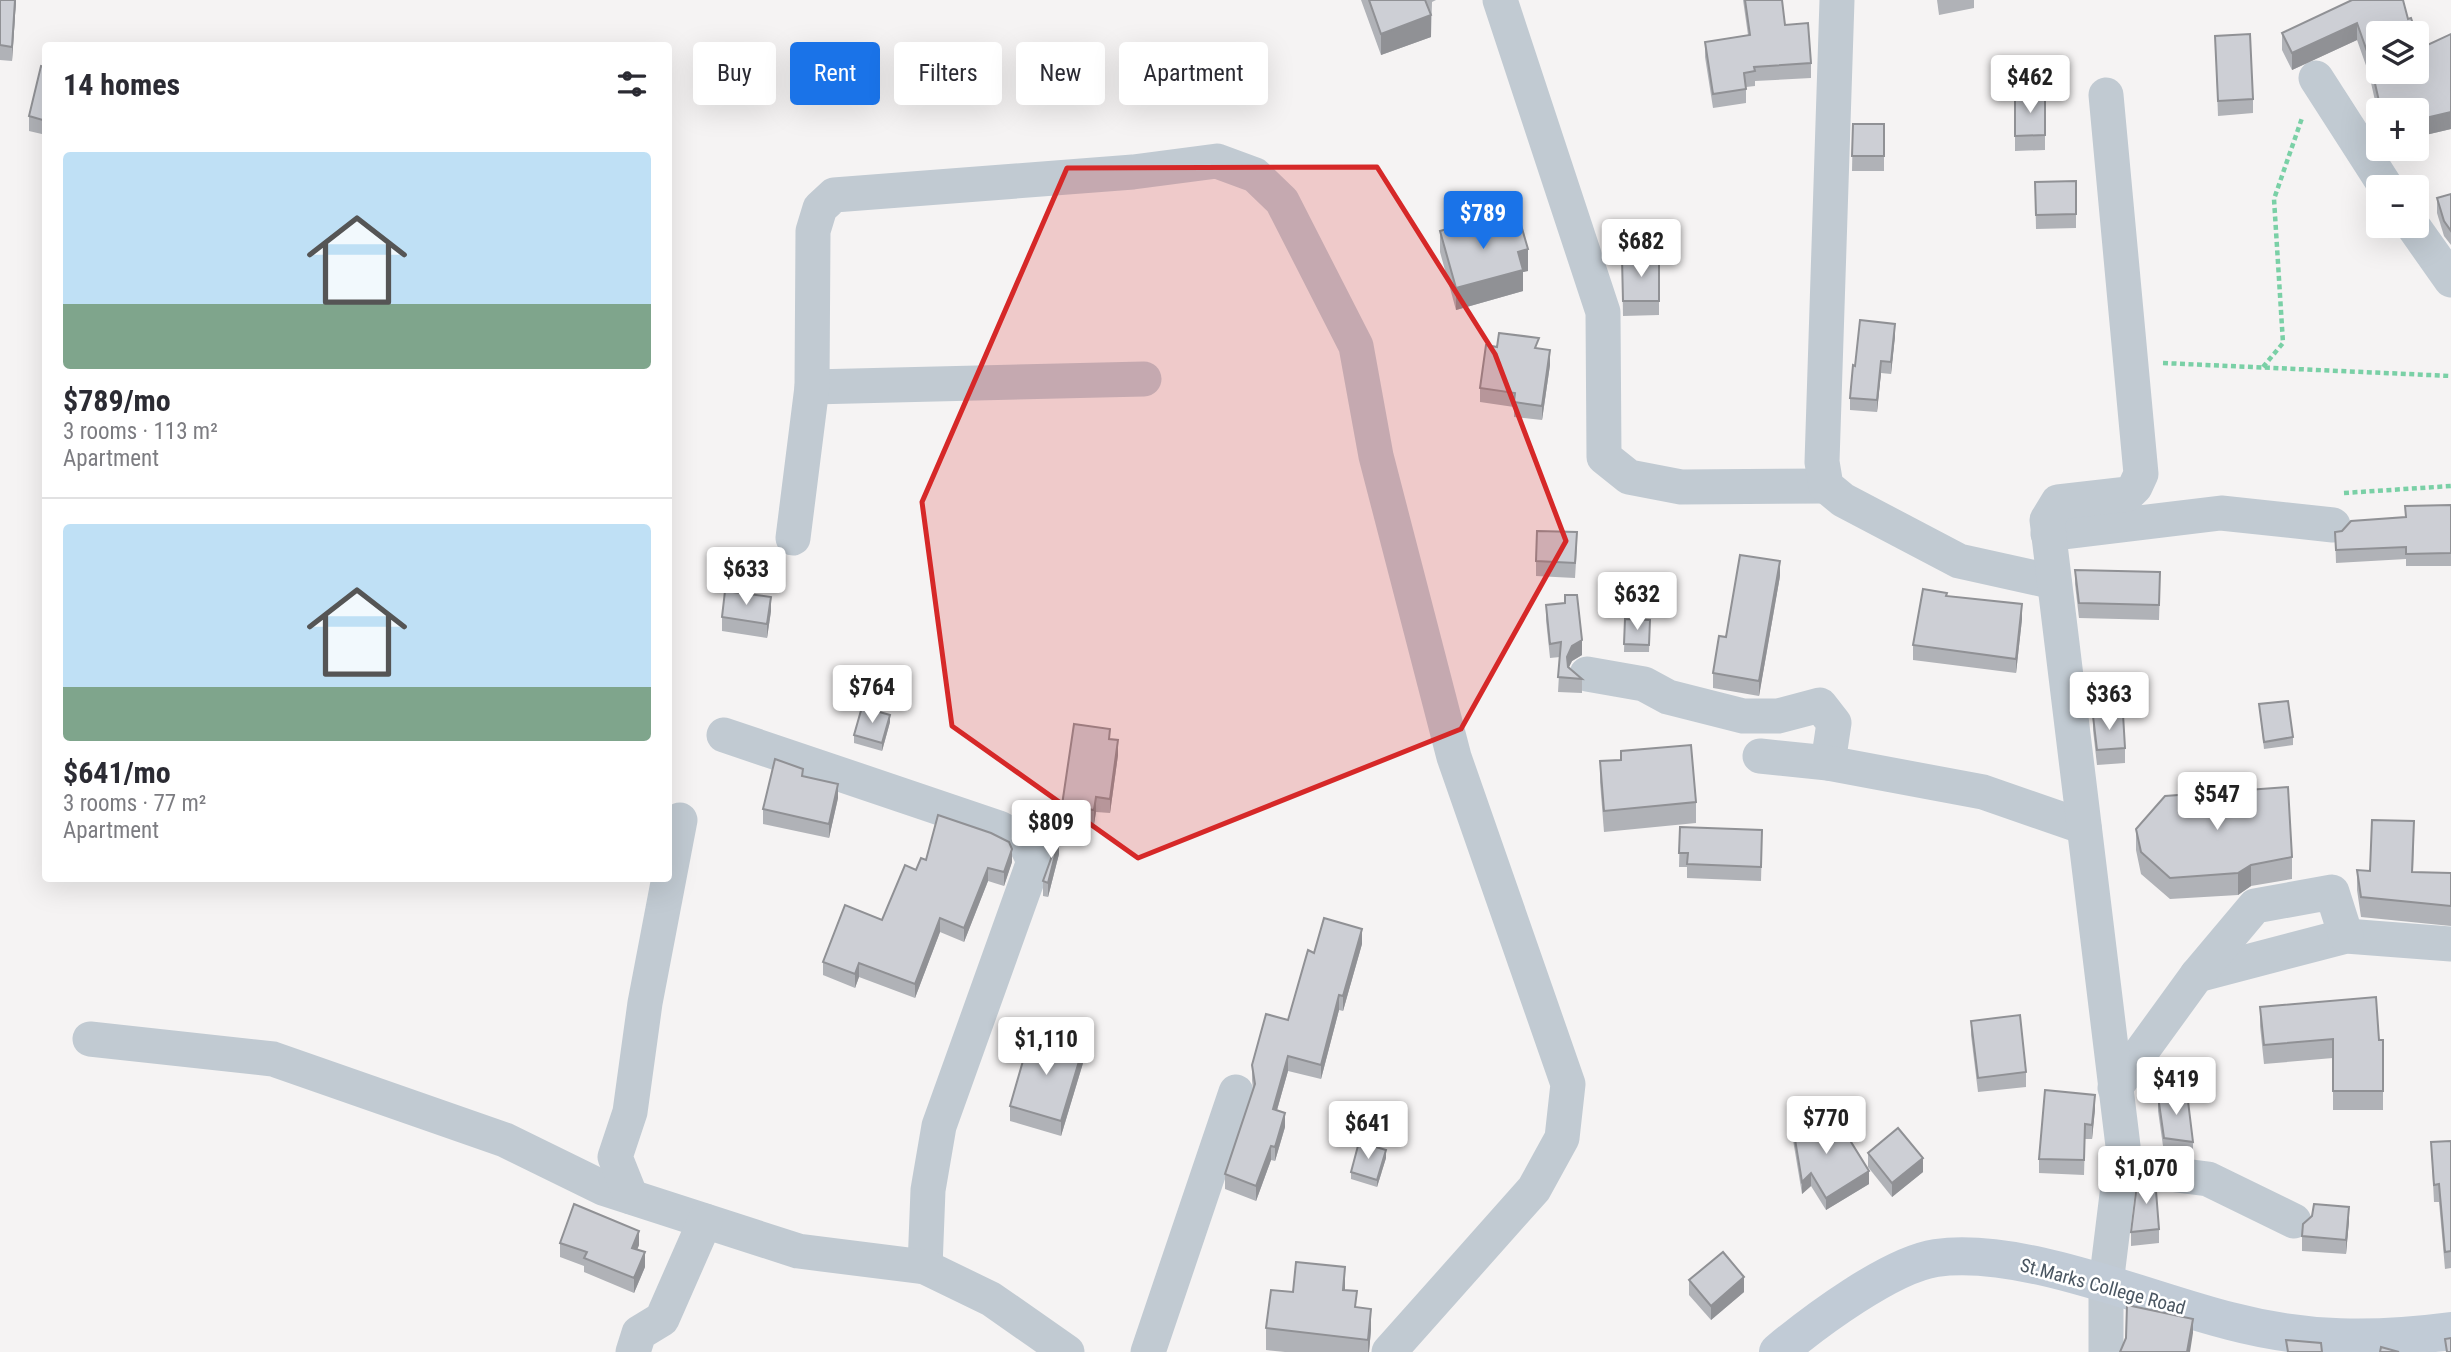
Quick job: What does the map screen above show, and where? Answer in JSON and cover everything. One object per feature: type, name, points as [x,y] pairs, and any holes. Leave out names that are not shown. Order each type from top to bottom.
[{"type":"main road","name":"St.Marks College Road","points":[[1778,1352],[1890,1275],[1935,1258],[1973,1257],[2030,1266],[2106,1284],[2231,1321],[2295,1335],[2385,1340],[2451,1331]]},
{"type":"street","points":[[1500,0],[1603,312],[1604,457],[1629,477],[1681,487],[1826,486],[1843,500],[1959,561],[2054,582]]},
{"type":"street","points":[[1826,486],[1822,462],[1837,0]]},
{"type":"street","points":[[2316,78],[2378,175]]},
{"type":"street","points":[[2106,95],[2141,474],[2128,494],[2059,502],[2047,520],[2123,1146],[2106,1284],[2106,1352]]},
{"type":"street","points":[[793,538],[812,387],[813,231],[820,208],[834,195],[1133,172],[1217,161],[1255,175],[1282,201],[1356,346],[1376,456],[1454,757],[1568,1084],[1562,1138],[1534,1189],[1389,1352]]},
{"type":"street","points":[[2421,238],[2451,280]]},
{"type":"street","points":[[812,387],[1144,379]]},
{"type":"street","points":[[2048,534],[2221,513],[2333,525]]},
{"type":"street","points":[[1587,674],[1644,684],[1668,697],[1743,716],[1778,716],[1820,705],[1834,723],[1828,764]]},
{"type":"street","points":[[724,735],[999,828],[1024,841],[1034,861],[939,1125],[928,1190],[925,1267]]},
{"type":"street","points":[[1760,756],[1828,764],[1983,792],[2084,827]]},
{"type":"street","points":[[672,862],[680,820]]},
{"type":"street","points":[[631,1197],[615,1157],[630,1112],[645,1003],[668,882]]},
{"type":"street","points":[[2115,1088],[2197,975],[2255,906],[2332,892],[2346,936]]},
{"type":"street","points":[[2197,975],[2346,936],[2451,944]]},
{"type":"street","points":[[90,1039],[273,1059],[505,1140],[603,1188],[798,1251],[925,1267],[991,1299],[1067,1352]]},
{"type":"street","points":[[1148,1352],[1236,1092]]},
{"type":"street","points":[[2122,1168],[2208,1180],[2294,1221]]},
{"type":"street","points":[[633,1352],[639,1334],[662,1319],[705,1221]]},
{"type":"path","points":[[2263,367],[2283,343],[2274,199],[2316,78]]},
{"type":"path","points":[[2131,369],[2168,362],[2451,376]]},
{"type":"highlighted area","points":[[1377,167],[1495,354],[1566,541],[1461,729],[1138,858],[952,726],[922,502],[1067,168]]},
{"type":"building","points":[[0,0],[15,0],[12,47],[0,45]]},
{"type":"building","points":[[1369,0],[1425,0],[1431,15],[1381,34]]},
{"type":"building","points":[[1745,0],[1782,0],[1785,25],[1808,23],[1811,63],[1754,67],[1755,71],[1744,73],[1746,89],[1713,94],[1705,42],[1750,35]]},
{"type":"building","points":[[2352,0],[2403,0],[2408,19],[2411,18],[2412,21],[2366,21],[2366,48],[2357,23],[2292,53],[2282,33]]},
{"type":"building","points":[[2250,34],[2253,99],[2218,101],[2215,36]]},
{"type":"building","points":[[2451,34],[2451,112],[2429,117],[2429,98],[2378,98],[2375,84],[2429,84],[2429,44]]},
{"type":"building","points":[[41,66],[42,120],[29,116]]},
{"type":"building","points":[[2015,94],[2045,94],[2045,135],[2015,136]]},
{"type":"building","points":[[1853,124],[1884,124],[1884,156],[1852,156]]},
{"type":"building","points":[[2076,181],[2076,214],[2036,215],[2035,182]]},
{"type":"building","points":[[2451,194],[2451,231],[2444,221],[2437,198]]},
{"type":"building","points":[[1498,215],[1502,230],[1521,225],[1528,249],[1518,252],[1523,270],[1456,288],[1440,231]]},
{"type":"building","points":[[1659,257],[1659,301],[1623,301],[1622,258]]},
{"type":"building","points":[[1860,320],[1895,324],[1891,362],[1881,361],[1877,400],[1850,398]]},
{"type":"building","points":[[1499,333],[1539,338],[1535,348],[1550,350],[1542,406],[1514,402],[1515,393],[1480,388],[1486,345],[1497,347]]},
{"type":"building","points":[[2451,505],[2451,553],[2406,554],[2406,547],[2336,550],[2335,532],[2342,531],[2351,521],[2406,517],[2405,506]]},
{"type":"building","points":[[1537,531],[1577,532],[1575,563],[1536,561]]},
{"type":"building","points":[[1740,555],[1780,561],[1759,681],[1713,673],[1719,636],[1726,637]]},
{"type":"building","points":[[2075,570],[2160,572],[2159,605],[2079,603]]},
{"type":"building","points":[[1923,589],[1947,593],[1946,596],[2022,604],[2016,659],[1913,645]]},
{"type":"building","points":[[725,591],[771,597],[767,624],[722,617]]},
{"type":"building","points":[[1565,595],[1577,595],[1582,640],[1572,646],[1567,657],[1568,667],[1582,679],[1558,677],[1561,642],[1550,644],[1546,605],[1565,603]]},
{"type":"building","points":[[1625,619],[1650,620],[1649,645],[1624,644]]},
{"type":"building","points":[[2288,701],[2293,737],[2264,742],[2259,704]]},
{"type":"building","points":[[862,707],[890,715],[882,743],[854,735]]},
{"type":"building","points":[[2123,714],[2125,748],[2097,750],[2093,716]]},
{"type":"building","points":[[1074,724],[1110,729],[1109,739],[1118,740],[1110,799],[1096,797],[1094,810],[1062,805]]},
{"type":"building","points":[[1691,745],[1696,802],[1604,811],[1600,761],[1621,760],[1621,751]]},
{"type":"building","points":[[775,759],[803,769],[802,776],[838,784],[829,824],[763,809]]},
{"type":"building","points":[[2288,787],[2292,857],[2251,865],[2238,873],[2170,878],[2141,852],[2136,829],[2165,796]]},
{"type":"building","points":[[938,815],[991,833],[1009,842],[1012,849],[1004,872],[988,868],[964,928],[940,918],[915,984],[859,963],[855,974],[823,962],[845,905],[882,920],[905,865],[916,870],[921,858],[926,860]]},
{"type":"building","points":[[2372,820],[2414,821],[2412,872],[2451,873],[2451,906],[2361,897],[2357,870],[2370,871]]},
{"type":"building","points":[[1680,827],[1762,830],[1761,867],[1687,864],[1688,853],[1679,853]]},
{"type":"building","points":[[1052,838],[1059,839],[1048,883],[1043,881],[1053,853]]},
{"type":"building","points":[[1324,918],[1362,929],[1343,996],[1339,995],[1321,1065],[1288,1056],[1273,1109],[1285,1113],[1275,1147],[1271,1146],[1256,1186],[1225,1174],[1255,1084],[1252,1065],[1266,1014],[1288,1020],[1308,950],[1314,953]]},
{"type":"building","points":[[2376,997],[2379,1040],[2383,1040],[2383,1091],[2333,1091],[2333,1039],[2264,1045],[2260,1007]]},
{"type":"building","points":[[2020,1015],[2026,1072],[1978,1078],[1971,1021]]},
{"type":"building","points":[[1031,1033],[1083,1048],[1061,1121],[1010,1106]]},
{"type":"building","points":[[2045,1090],[2095,1095],[2092,1125],[2085,1124],[2084,1160],[2039,1159]]},
{"type":"building","points":[[2187,1093],[2193,1142],[2164,1138],[2158,1096]]},
{"type":"building","points":[[1825,1116],[1830,1144],[1846,1134],[1869,1171],[1826,1198],[1811,1173],[1802,1182],[1792,1121]]},
{"type":"building","points":[[1898,1128],[1923,1158],[1892,1183],[1868,1153]]},
{"type":"building","points":[[2451,1141],[2451,1251],[2445,1252],[2439,1184],[2434,1185],[2431,1142]]},
{"type":"building","points":[[1359,1142],[1386,1150],[1377,1180],[1351,1172]]},
{"type":"building","points":[[2138,1176],[2155,1178],[2159,1229],[2131,1232]]},
{"type":"building","points":[[574,1204],[639,1231],[632,1248],[645,1252],[634,1278],[584,1258],[587,1252],[560,1243]]},
{"type":"building","points":[[2314,1204],[2349,1207],[2346,1240],[2302,1236],[2303,1224],[2312,1216]]},
{"type":"building","points":[[1723,1252],[1744,1277],[1711,1306],[1689,1280]]},
{"type":"building","points":[[1296,1262],[1345,1267],[1343,1290],[1357,1291],[1355,1307],[1371,1309],[1368,1340],[1266,1328],[1271,1290],[1293,1292]]},
{"type":"building","points":[[2127,1305],[2193,1319],[2187,1352],[2120,1352],[2126,1338]]},
{"type":"building","points":[[2451,1338],[2451,1352],[2447,1352],[2445,1339]]},
{"type":"building","points":[[2286,1340],[2321,1343],[2322,1352],[2288,1352]]},
{"type":"building","points":[[2381,1347],[2399,1352],[2380,1352]]}]
